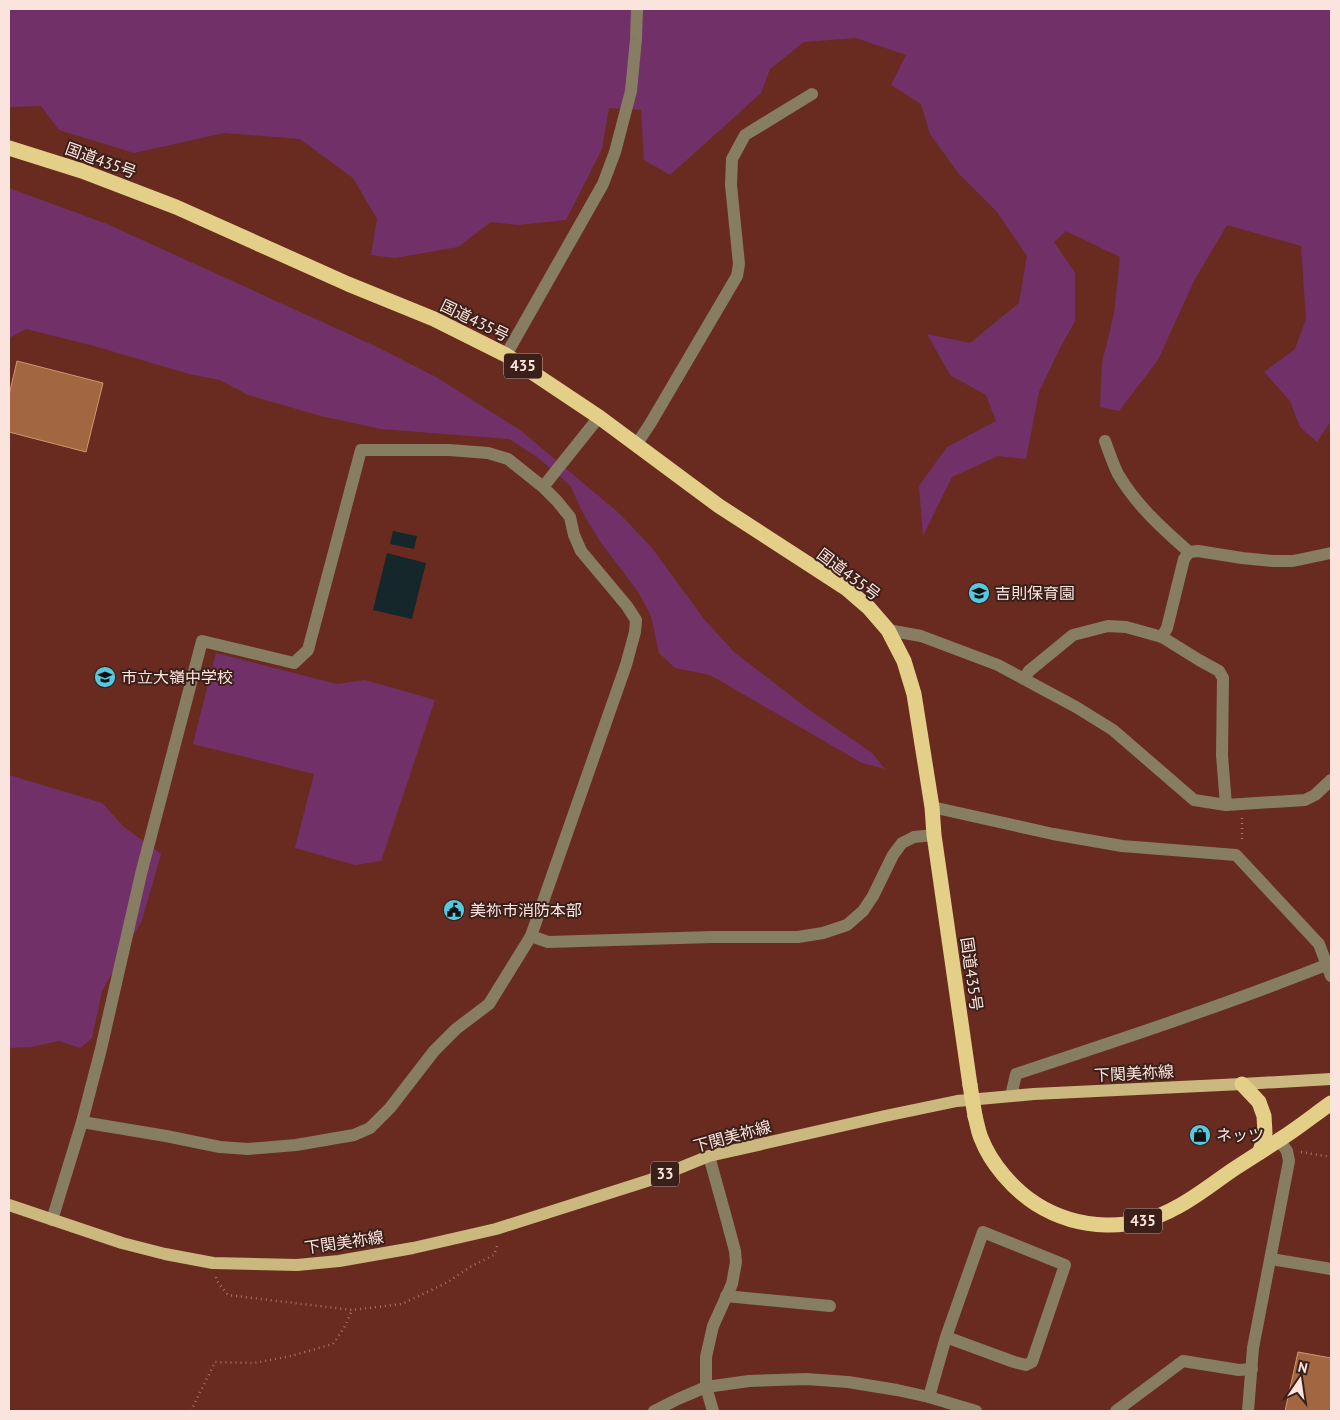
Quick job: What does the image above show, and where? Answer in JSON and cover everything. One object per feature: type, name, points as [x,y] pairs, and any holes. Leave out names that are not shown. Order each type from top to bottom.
[{"type":"highway","name":"国道435号","points":[[9,148],[82,171],[176,206],[348,284],[434,319],[506,355],[599,417],[719,506],[847,589],[869,608],[888,630],[904,661],[914,694],[932,807],[934,835],[970,1085],[980,1137],[991,1159],[1031,1201],[1046,1211],[1063,1218],[1094,1225],[1119,1225],[1155,1218],[1177,1207],[1260,1152],[1283,1146],[1331,1103]]},
{"type":"highway","points":[[1242,1084],[1259,1102],[1264,1116],[1265,1133],[1260,1152]]},
{"type":"main road","name":"下関美祢線","points":[[9,1205],[122,1243],[164,1254],[213,1263],[297,1265],[339,1261],[413,1248],[496,1229],[650,1180],[709,1156],[958,1101],[1034,1094],[1331,1078]]},
{"type":"street","points":[[506,355],[603,184],[615,152],[631,91],[637,9]]},
{"type":"street","points":[[636,444],[650,424],[737,276],[739,264],[731,185],[732,159],[745,135],[812,94]]},
{"type":"street","points":[[543,487],[599,417]]},
{"type":"street","points":[[1105,442],[1118,473],[1133,496],[1152,519],[1189,552],[1198,551],[1273,561],[1293,561],[1331,553]]},
{"type":"street","points":[[52,1220],[82,1122],[101,1049],[141,874],[202,641],[294,663],[308,650],[361,450],[449,450],[488,453],[508,459],[543,487],[570,517],[574,535],[581,551],[627,606],[636,620],[635,632],[626,664],[531,936],[489,1004],[456,1029],[434,1051],[390,1108],[370,1128],[354,1134],[296,1145],[248,1149],[220,1147],[82,1122]]},
{"type":"street","points":[[1162,637],[1184,559],[1189,552]]},
{"type":"street","points":[[1024,679],[1029,671],[1074,635],[1108,626],[1126,627],[1162,637],[1219,671],[1223,678],[1222,754],[1226,805]]},
{"type":"street","points":[[888,630],[921,636],[998,665],[1076,707],[1113,730],[1194,800],[1226,805],[1305,800],[1315,795],[1331,780]]},
{"type":"street","points":[[932,807],[1053,834],[1122,846],[1236,854],[1319,944],[1330,968],[1016,1074],[1011,1096]]},
{"type":"street","points":[[531,936],[548,942],[712,937],[798,937],[823,933],[847,925],[863,911],[873,896],[893,855],[902,843],[914,837],[934,835]]},
{"type":"street","points":[[1248,1411],[1253,1348],[1289,1162],[1283,1146]]},
{"type":"street","points":[[709,1156],[735,1251],[736,1262],[732,1284],[713,1326],[708,1343],[706,1387],[711,1405]]},
{"type":"street","points":[[929,1397],[946,1337],[983,1232],[1066,1265],[1032,1362],[1026,1365],[1020,1364],[946,1337]]},
{"type":"street","points":[[1271,1260],[1331,1269]]},
{"type":"street","points":[[726,1296],[830,1306]]},
{"type":"street","points":[[1116,1411],[1183,1361],[1239,1370],[1252,1369]]},
{"type":"street","points":[[654,1411],[706,1387],[749,1381],[806,1380],[848,1382],[929,1397],[976,1411]]},
{"type":"path","points":[[1236,854],[1242,846],[1241,804]]},
{"type":"path","points":[[1283,1146],[1331,1157]]},
{"type":"path","points":[[213,1263],[217,1281],[228,1295],[352,1310],[402,1304],[448,1282],[470,1267],[494,1255],[498,1241],[496,1229]]},
{"type":"path","points":[[191,1411],[215,1362],[254,1363],[291,1356],[333,1344],[345,1326],[352,1310]]},
{"type":"shaded area","points":[[9,9],[1331,9],[1331,421],[1317,442],[1300,427],[1290,401],[1264,372],[1295,349],[1306,319],[1301,246],[1227,225],[1194,281],[1158,360],[1119,411],[1100,407],[1102,363],[1114,314],[1120,257],[1066,231],[1054,242],[1075,273],[1075,321],[1039,392],[1026,459],[998,456],[952,477],[923,536],[919,486],[947,447],[996,421],[986,395],[950,375],[927,334],[970,343],[1019,303],[1027,256],[997,212],[959,174],[930,134],[921,104],[891,85],[906,55],[856,38],[804,42],[770,69],[761,93],[670,175],[644,160],[641,110],[609,108],[602,149],[566,220],[518,225],[491,222],[458,247],[395,258],[371,255],[377,219],[353,178],[300,139],[224,133],[134,153],[59,130],[41,106],[9,107]]},
{"type":"shaded area","points":[[9,188],[107,224],[375,346],[436,377],[520,430],[620,514],[652,548],[704,619],[734,652],[808,709],[872,753],[885,769],[862,763],[710,675],[675,668],[659,653],[651,616],[639,593],[599,540],[582,511],[570,485],[537,457],[509,439],[381,429],[321,416],[248,395],[220,380],[189,374],[94,346],[26,329],[9,338]]},
{"type":"shaded area","points":[[393,531],[417,536],[414,549],[390,544]]},
{"type":"shaded area","points":[[387,553],[426,563],[412,619],[373,610]]},
{"type":"shaded area","points":[[216,653],[337,684],[365,680],[435,700],[381,861],[355,865],[295,848],[314,774],[193,744]]},
{"type":"shaded area","points":[[9,775],[102,803],[124,827],[161,854],[142,920],[102,991],[92,1038],[80,1048],[59,1041],[31,1047],[9,1048]]},
{"type":"building","points":[[17,361],[103,383],[86,452],[9,432],[9,395]]},
{"type":"building","points":[[1298,1352],[1331,1358],[1331,1411],[1285,1411]]},
{"type":"place","name":"吉則保育園","points":[[979,593]]},
{"type":"place","name":"市立大嶺中学校","points":[[105,677]]},
{"type":"place","name":"美祢市消防本部","points":[[454,910]]},
{"type":"place","name":"ネッツ","points":[[1200,1135]]}]
